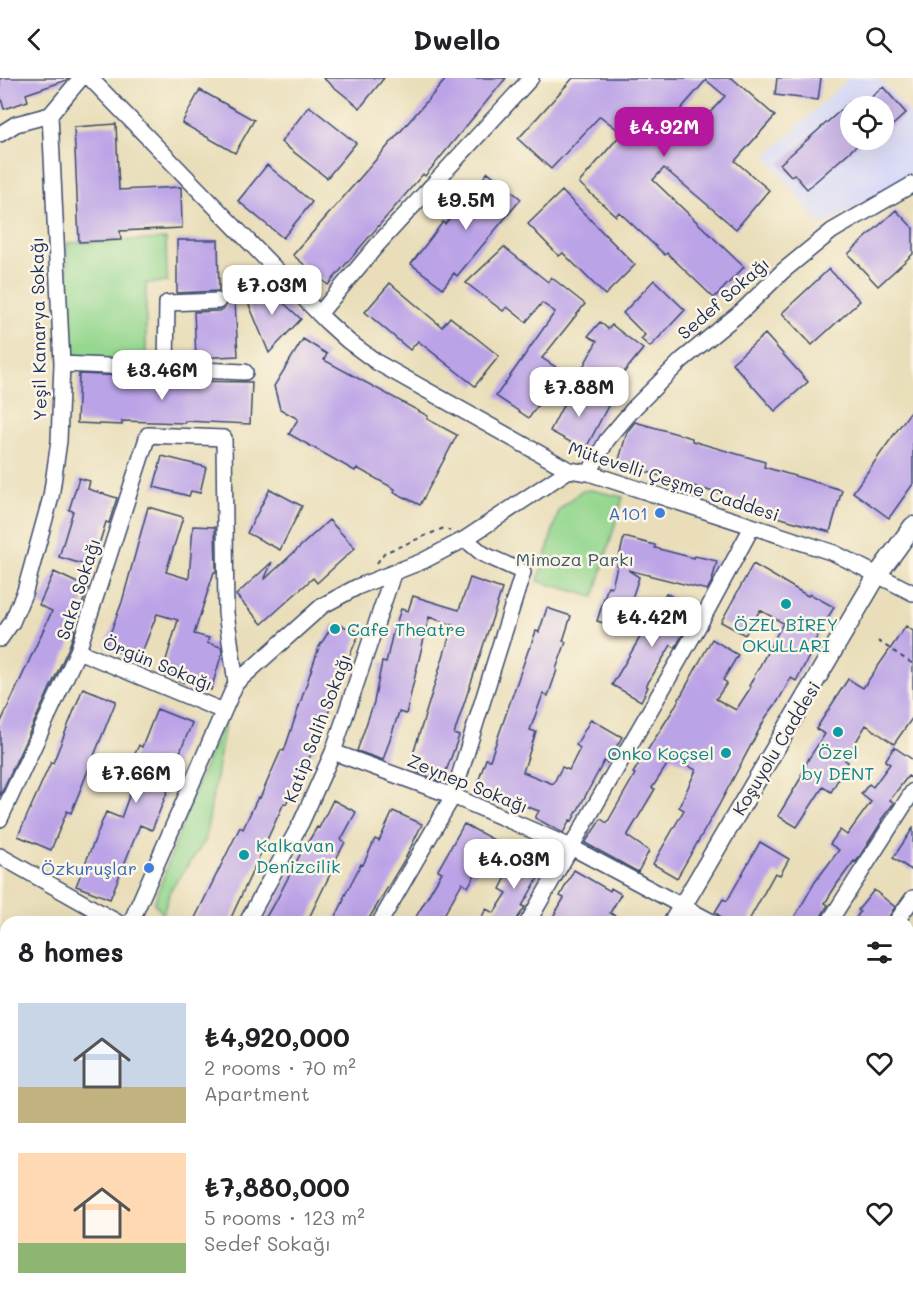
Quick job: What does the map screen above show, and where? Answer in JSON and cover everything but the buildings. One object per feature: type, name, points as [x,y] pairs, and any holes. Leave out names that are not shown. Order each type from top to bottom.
[{"type":"main road","name":"Koşuyolu Caddesi","points":[[677,916],[878,574],[913,526]]},
{"type":"street","points":[[0,134],[16,124],[50,115],[81,78]]},
{"type":"street","name":"Mütevelli Çeşme Caddesi","points":[[90,78],[319,314],[348,341],[378,363],[568,470],[589,473],[834,553],[913,592]]},
{"type":"street","points":[[319,314],[378,243],[531,78]]},
{"type":"street","name":"Yeşil Kanarya Sokağı","points":[[0,639],[12,622],[25,591],[51,497],[59,441],[62,364],[50,115]]},
{"type":"street","name":"Sedef Sokağı","points":[[589,473],[607,440],[635,406],[682,360],[832,231],[913,184]]},
{"type":"street","points":[[166,368],[167,303],[218,301]]},
{"type":"street","points":[[62,364],[245,372]]},
{"type":"street","name":"Saka Sokağı","points":[[0,819],[78,651],[148,435],[224,438],[226,613],[236,682]]},
{"type":"street","points":[[134,916],[236,682],[322,606],[357,586],[393,574],[465,539],[568,470]]},
{"type":"street","points":[[531,916],[692,637],[752,527]]},
{"type":"street","points":[[383,916],[453,796],[523,572],[483,554],[465,539]]},
{"type":"street","name":"Katip Salih Sokağı","points":[[250,916],[302,823],[333,752],[393,574]]},
{"type":"street","name":"Örgün Sokağı","points":[[78,651],[223,711]]},
{"type":"street","name":"Zeynep Sokağı","points":[[333,752],[453,796],[570,847],[701,916]]},
{"type":"street","points":[[833,916],[913,791]]},
{"type":"street","points":[[0,856],[106,916]]},
{"type":"street","points":[[900,916],[913,898]]},
{"type":"path","points":[[373,581],[378,560],[384,553],[444,528],[465,539]]},
{"type":"path","points":[[878,640],[913,664]]},
{"type":"shaded area","points":[[849,78],[879,78],[913,118],[913,171],[892,186],[821,226],[766,156]]},
{"type":"green space","points":[[166,239],[167,282],[146,283],[146,362],[70,360],[67,243]]},
{"type":"green space","name":"Mimoza Parkı","points":[[591,490],[623,497],[594,597],[538,581],[559,510],[581,491]]},
{"type":"green space","points":[[227,712],[205,841],[171,889],[163,914],[154,903],[187,811]]},
{"type":"place","name":"A101","points":[[660,513]]},
{"type":"place","name":"ÖZEL BİREY OKULLARI","points":[[786,604]]},
{"type":"place","name":"Cafe Theatre","points":[[335,629]]},
{"type":"place","name":"Özel by DENT","points":[[838,732]]},
{"type":"place","name":"Onko Koçsel","points":[[726,753]]},
{"type":"place","name":"Kalkavan Denizcilik","points":[[244,855]]},
{"type":"place","name":"Özkuruşlar","points":[[149,868]]}]
